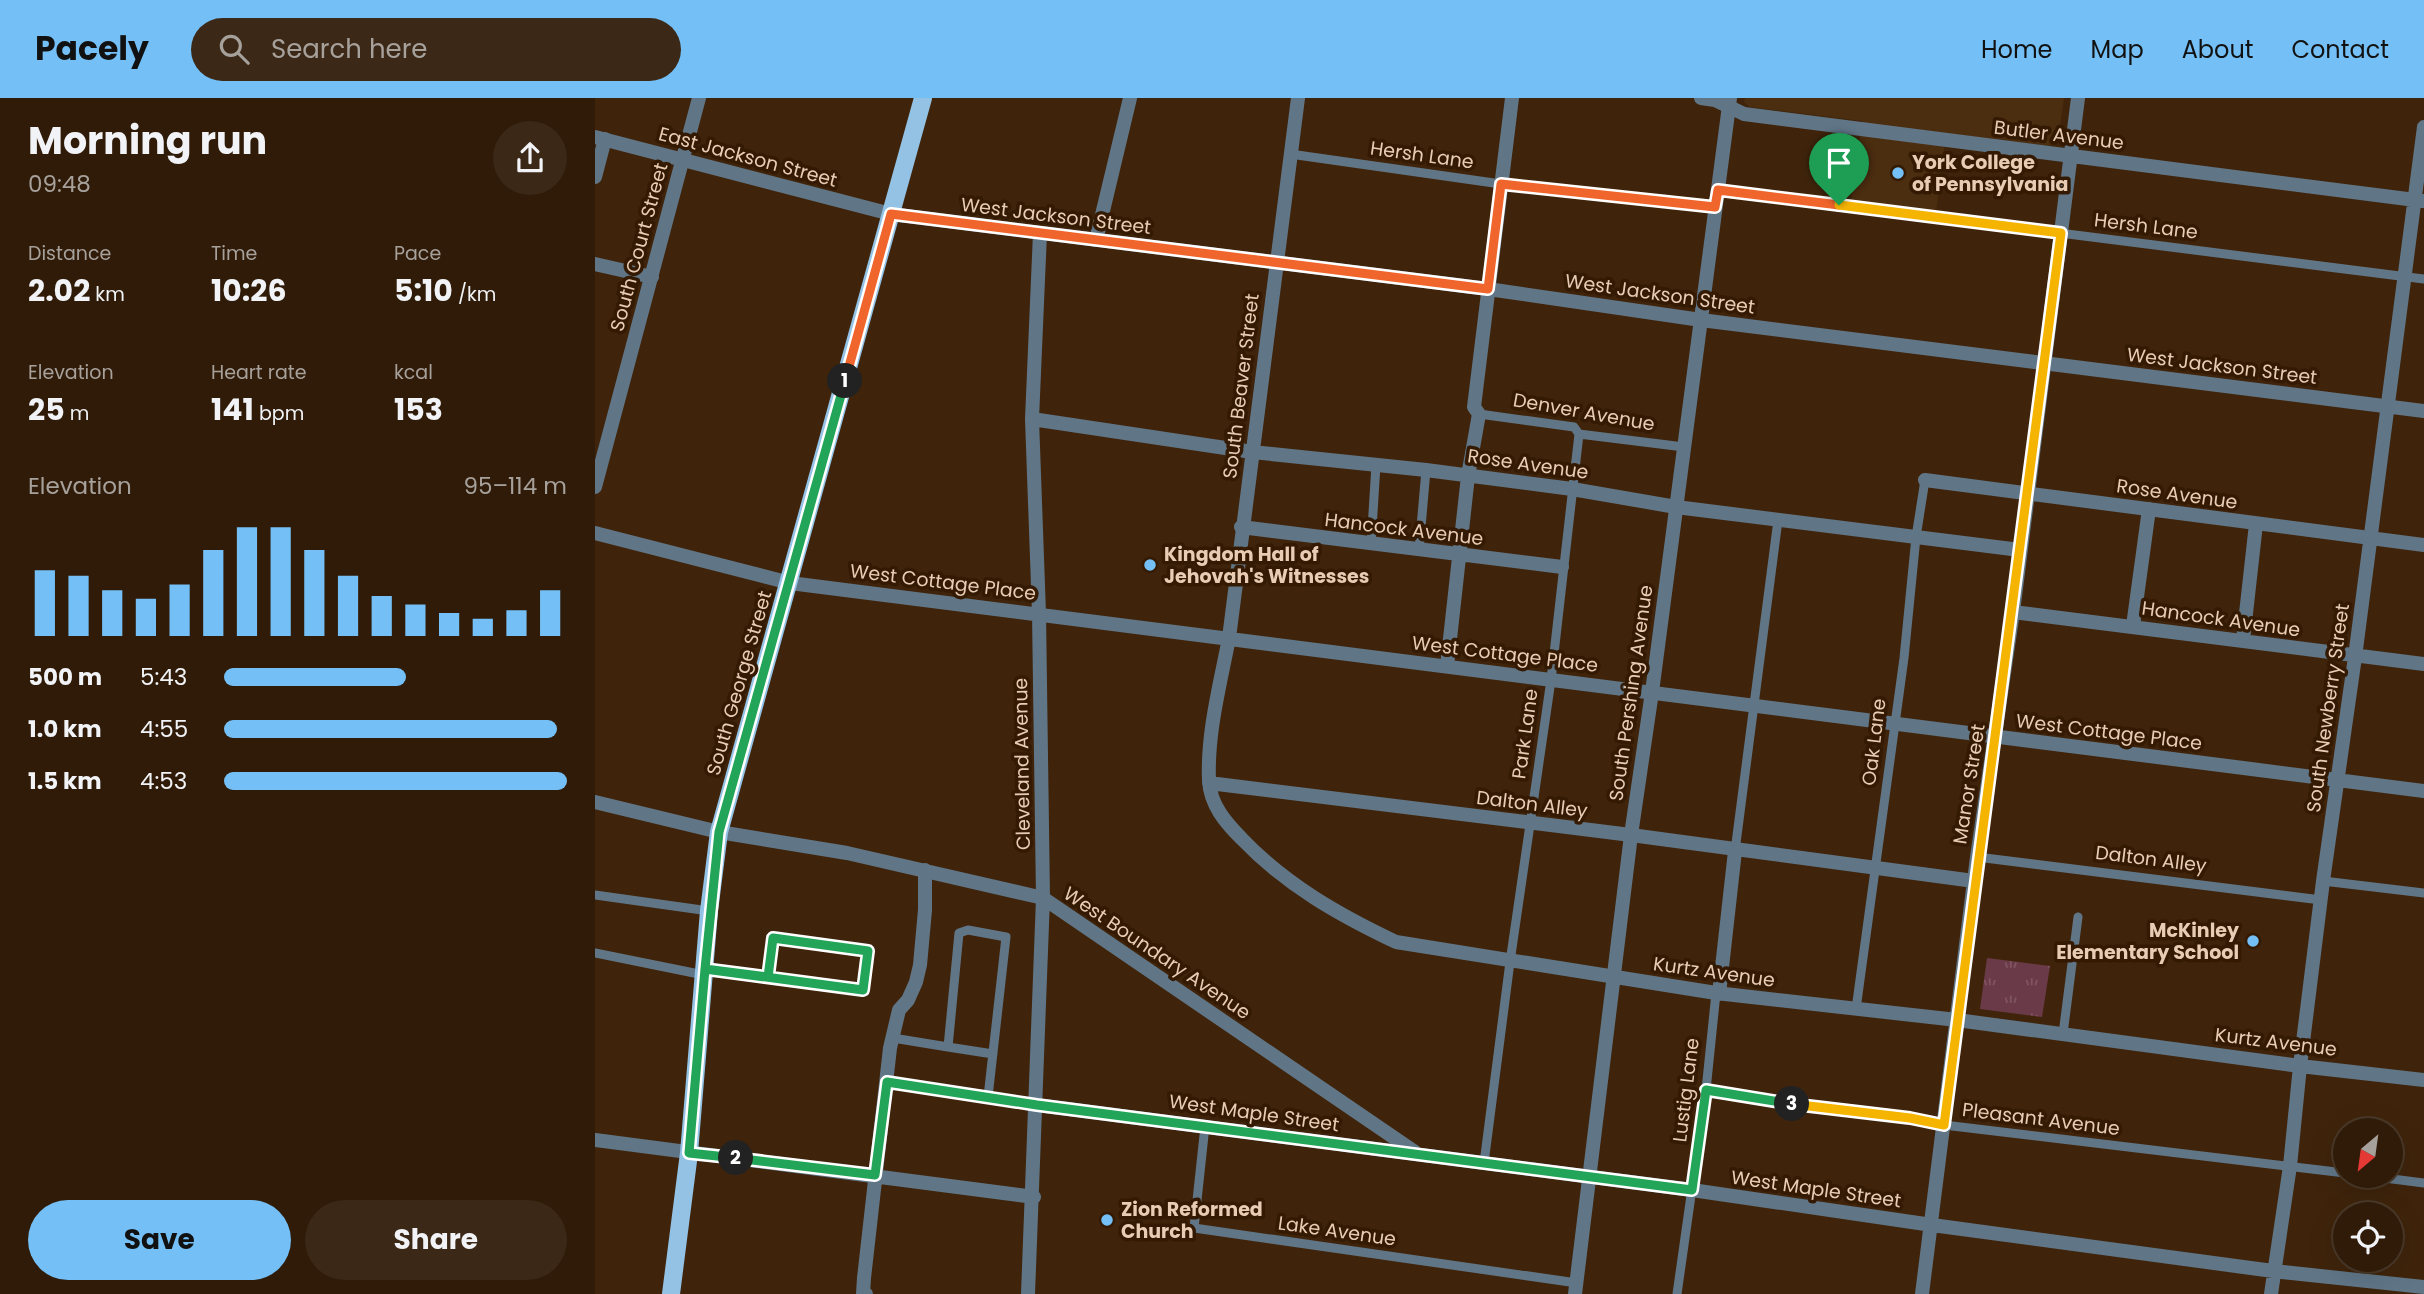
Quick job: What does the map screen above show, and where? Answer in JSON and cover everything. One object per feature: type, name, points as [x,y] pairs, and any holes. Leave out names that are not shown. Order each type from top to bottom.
[{"type":"main road","name":"South George Street","points":[[671,1294],[689,1153],[709,911],[719,832],[923,98]]},
{"type":"street","name":"South Court Street","points":[[595,487],[699,98]]},
{"type":"street","points":[[1095,240],[1131,98]]},
{"type":"street","name":"South Beaver Street","points":[[1229,638],[1241,527],[1298,98]]},
{"type":"street","points":[[1447,666],[1468,476],[1479,414],[1474,407],[1512,98]]},
{"type":"street","name":"Butler Avenue","points":[[1701,98],[1729,102],[1744,114],[2419,200]]},
{"type":"street","name":"Manor Street","points":[[1922,1294],[2078,98]]},
{"type":"street","name":"South Pershing Avenue","points":[[1576,1289],[1631,835],[1729,102]]},
{"type":"street","name":"South Newberry Street","points":[[2271,1294],[2290,1166],[2323,881],[2339,780],[2404,277],[2419,200],[2424,127]]},
{"type":"street","name":"East Jackson Street","points":[[600,138],[891,214]]},
{"type":"street","points":[[595,177],[600,138]]},
{"type":"street","name":"West Jackson Street","points":[[891,214],[2424,411]]},
{"type":"street","name":"Cleveland Avenue","points":[[1028,1294],[1034,1198],[1043,898],[1039,613],[1032,419],[1040,233]]},
{"type":"street","points":[[595,264],[652,277]]},
{"type":"street","name":"Rose Avenue","points":[[1032,419],[1252,452],[1426,470],[1572,489],[1676,507],[2020,550]]},
{"type":"street","name":"Rose Avenue","points":[[1925,480],[2424,545]]},
{"type":"street","points":[[2133,626],[2149,509]]},
{"type":"street","points":[[2243,640],[2256,524]]},
{"type":"street","name":"Hancock Avenue","points":[[1241,527],[1562,567]]},
{"type":"street","name":"West Cottage Place","points":[[595,533],[790,583],[2424,791]]},
{"type":"street","name":"Hancock Avenue","points":[[2013,612],[2424,664]]},
{"type":"street","name":"Kurtz Avenue","points":[[1229,638],[1211,727],[1209,783],[1220,816],[1257,854],[1293,885],[1347,919],[1396,942],[1718,993],[1957,1020],[2424,1080]]},
{"type":"street","name":"Dalton Alley","points":[[1209,783],[1974,881]]},
{"type":"street","name":"West Boundary Avenue","points":[[595,802],[719,832],[847,853],[1043,898],[1419,1155]]},
{"type":"street","name":"Lustig Lane","points":[[1718,993],[1735,850]]},
{"type":"street","points":[[864,1294],[875,1175],[893,1038],[899,1010],[908,1000],[920,965],[925,910],[925,870]]},
{"type":"street","name":"West Maple Street","points":[[1037,1105],[1692,1190],[2273,1271],[2424,1287]]},
{"type":"street","points":[[595,1140],[1034,1198]]},
{"type":"lane","name":"Hersh Lane","points":[[1290,154],[1501,184],[1715,207]]},
{"type":"lane","name":"Hersh Lane","points":[[1718,190],[2424,279]]},
{"type":"lane","name":"Denver Avenue","points":[[1479,414],[1574,426],[1580,434],[1684,447]]},
{"type":"lane","name":"Park Lane","points":[[1484,1163],[1551,680],[1562,567],[1580,434]]},
{"type":"lane","points":[[1371,545],[1376,465]]},
{"type":"lane","points":[[1419,550],[1426,470]]},
{"type":"lane","name":"Oak Lane","points":[[1856,1009],[1877,868],[1925,480]]},
{"type":"lane","points":[[1735,850],[1778,520]]},
{"type":"lane","name":"Dalton Alley","points":[[1977,857],[2321,900]]},
{"type":"lane","points":[[2323,881],[2424,893]]},
{"type":"lane","points":[[595,895],[709,911]]},
{"type":"lane","points":[[2063,1034],[2078,917]]},
{"type":"lane","points":[[948,1047],[959,933],[968,930],[1006,937],[988,1097]]},
{"type":"lane","points":[[595,953],[704,972],[768,977],[863,990],[868,951],[773,938],[768,977]]},
{"type":"lane","name":"Lustig Lane","points":[[1677,1294],[1718,993]]},
{"type":"lane","points":[[893,1038],[993,1054]]},
{"type":"lane","points":[[887,1082],[1037,1105]]},
{"type":"lane","name":"Pleasant Avenue","points":[[1706,1090],[1944,1125],[2333,1171]]},
{"type":"lane","name":"Lake Avenue","points":[[1205,1126],[1194,1228],[1576,1289]]},
{"type":"lane","points":[[2403,1180],[2424,1183]]},
{"type":"shaded area","name":"York College of Pennsylvania","points":[[1745,98],[2064,98],[2058,142],[2048,146],[1946,133],[1936,214],[1851,201],[1862,121],[1750,107],[1744,102]]},
{"type":"green space","points":[[1987,958],[2050,966],[2042,1017],[1980,1009]]},
{"type":"place","name":"York College of Pennsylvania","points":[[1898,173]]},
{"type":"place","name":"Kingdom Hall of Jehovah's Witnesses","points":[[1150,565]]},
{"type":"place","name":"McKinley Elementary School","points":[[2253,941]]},
{"type":"place","name":"Zion Reformed Church","points":[[1107,1220]]},
{"type":"route","points":[[1839,205],[1718,190],[1715,207],[1501,184],[1488,289],[891,214],[719,832],[705,969],[863,990],[868,951],[773,938],[768,977],[705,969],[689,1153],[875,1175],[887,1082],[1037,1105],[1692,1190],[1706,1090],[1944,1125],[1977,857],[2013,612],[2061,233],[1839,205]]}]
